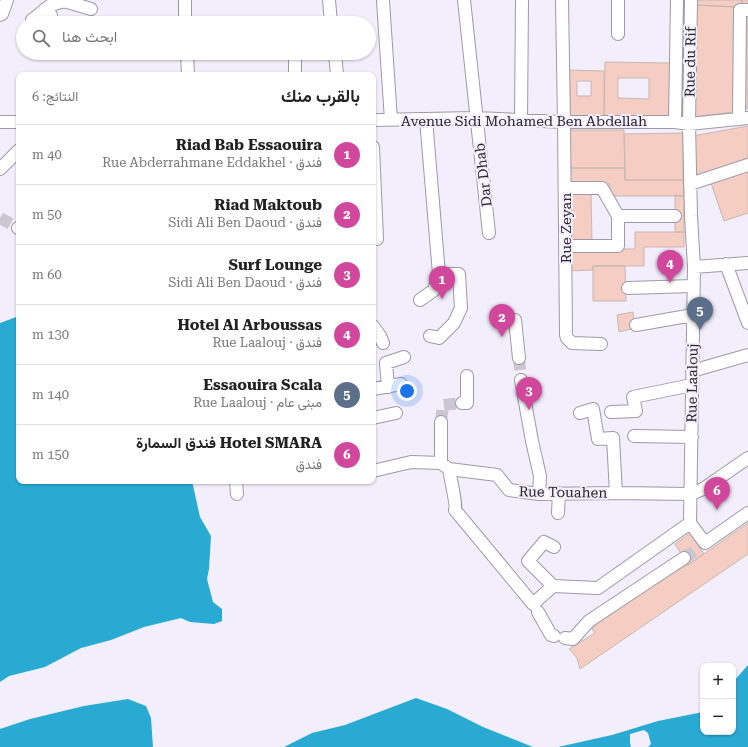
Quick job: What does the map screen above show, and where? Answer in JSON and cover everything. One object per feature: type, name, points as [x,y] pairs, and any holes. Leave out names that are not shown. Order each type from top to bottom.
[{"type":"street","points":[[0,16],[7,0]]},
{"type":"street","points":[[184,0],[185,16]]},
{"type":"street","points":[[329,0],[331,16]]},
{"type":"street","name":"Dar Dhab","points":[[464,0],[489,233]]},
{"type":"street","points":[[522,0],[522,120]]},
{"type":"street","name":"Rue Zeyan","points":[[562,0],[566,335],[572,343],[601,344]]},
{"type":"street","points":[[618,0],[618,34]]},
{"type":"street","points":[[675,122],[677,0]]},
{"type":"street","name":"Rue du Rif","points":[[689,124],[691,0]]},
{"type":"street","points":[[37,16],[49,5],[64,1],[91,9]]},
{"type":"street","points":[[383,1],[391,120]]},
{"type":"street","points":[[49,5],[51,16]]},
{"type":"street","points":[[743,118],[744,10]]},
{"type":"street","points":[[187,60],[188,72]]},
{"type":"street","points":[[295,60],[295,72]]},
{"type":"street","points":[[336,60],[337,72]]},
{"type":"street","name":"Avenue Sidi Mohamed Ben Abdellah","points":[[376,120],[476,118],[564,122],[675,122],[689,124],[743,118]]},
{"type":"street","points":[[420,300],[434,290],[439,274],[426,119]]},
{"type":"street","points":[[0,122],[16,122]]},
{"type":"street","name":"Rue Laalouj","points":[[689,124],[690,184],[683,216],[694,267],[690,523]]},
{"type":"street","points":[[0,169],[16,153]]},
{"type":"street","points":[[690,184],[748,166]]},
{"type":"street","points":[[565,188],[602,188],[618,216],[618,246],[566,246]]},
{"type":"street","points":[[376,216],[377,239]]},
{"type":"street","points":[[618,216],[683,216]]},
{"type":"street","points":[[694,267],[748,262]]},
{"type":"street","points":[[726,264],[748,323]]},
{"type":"street","points":[[430,336],[439,338],[454,323],[461,308],[459,274],[439,274]]},
{"type":"street","points":[[628,288],[693,286]]},
{"type":"street","points":[[636,325],[693,315]]},
{"type":"street","points":[[515,320],[519,358]]},
{"type":"street","points":[[376,330],[383,344]]},
{"type":"street","points":[[692,370],[748,355]]},
{"type":"street","points":[[388,387],[386,363],[404,357]]},
{"type":"street","points":[[462,403],[467,403],[467,376]]},
{"type":"street","points":[[521,380],[540,476],[539,494]]},
{"type":"street","points":[[376,389],[401,384]]},
{"type":"street","points":[[611,412],[636,411],[633,398],[692,385]]},
{"type":"street","points":[[580,413],[593,409],[598,439],[613,438],[616,493]]},
{"type":"street","points":[[376,417],[396,413]]},
{"type":"street","points":[[441,422],[445,466],[457,505],[455,510],[536,608],[551,635],[573,639],[589,621],[684,558]]},
{"type":"street","points":[[634,436],[692,437]]},
{"type":"street","points":[[691,494],[703,489],[748,458]]},
{"type":"street","name":"Rue Touahen","points":[[376,470],[411,462],[445,466],[496,475],[509,490],[539,494],[691,494]]},
{"type":"street","points":[[236,484],[237,494]]},
{"type":"street","points":[[558,513],[559,493]]},
{"type":"street","points":[[554,547],[544,542],[528,561],[553,586],[598,588],[690,523],[702,545],[748,513]]},
{"type":"street","points":[[536,608],[553,586]]},
{"type":"water","points":[[16,317],[16,484],[193,484],[200,517],[211,536],[207,579],[213,602],[222,609],[222,621],[214,624],[190,622],[181,618],[144,627],[111,640],[81,648],[45,667],[9,676],[0,682],[0,323]]},
{"type":"water","points":[[748,665],[748,747],[648,747],[651,744],[648,733],[644,730],[630,734],[631,747],[558,747],[612,735],[658,721],[700,713],[700,735],[736,735],[736,679]]},
{"type":"water","points":[[416,698],[447,709],[483,727],[533,747],[284,747],[312,733],[345,725]]},
{"type":"water","points":[[128,699],[146,706],[151,718],[153,747],[0,747],[0,729],[30,719],[84,706]]},
{"type":"building","points":[[694,0],[742,0],[742,7],[694,5]]},
{"type":"building","points":[[742,0],[748,0],[748,7],[742,7]]},
{"type":"building","points":[[694,5],[734,7],[734,112],[693,117]]},
{"type":"building","points":[[745,14],[748,14],[748,108],[745,109]]},
{"type":"building","points":[[605,62],[670,63],[669,119],[604,118]],"holes":[[[618,78],[649,78],[649,99],[618,98]]]},
{"type":"building","points":[[568,70],[604,71],[604,118],[568,117]],"holes":[[[577,81],[591,81],[591,96],[577,96]]]},
{"type":"building","points":[[748,126],[748,160],[693,180],[692,136]]},
{"type":"building","points":[[569,130],[624,130],[625,168],[568,168]]},
{"type":"building","points":[[683,133],[683,180],[625,180],[624,134]]},
{"type":"building","points":[[568,168],[625,168],[625,180],[683,180],[684,196],[610,196],[610,184],[569,184]]},
{"type":"building","points":[[748,170],[748,213],[724,221],[711,183]]},
{"type":"building","points":[[569,191],[591,192],[592,243],[569,243]]},
{"type":"building","points":[[675,195],[684,196],[684,232],[675,232]]},
{"type":"building","points":[[635,232],[684,232],[684,247],[644,247],[644,266],[593,266],[593,270],[569,271],[569,249],[635,249]]},
{"type":"building","points":[[593,266],[625,266],[626,301],[593,301]]},
{"type":"building","points":[[633,312],[635,328],[619,332],[617,315]]},
{"type":"building","points":[[748,523],[748,554],[580,669],[577,658],[569,649],[595,633],[592,629],[598,623],[677,570],[688,565]]},
{"type":"building","points":[[690,533],[704,554],[688,565],[675,544]]},
{"type":"tunnel","points":[[0,218],[16,227]]},
{"type":"tunnel","points":[[519,358],[521,380]]},
{"type":"tunnel","points":[[441,422],[443,405],[462,403]]},
{"type":"tunnel","points":[[684,558],[700,547]]},
{"type":"place","name":"Hotel Al Arboussas","points":[[670,283]]},
{"type":"place","name":"Riad Bab Essaouira","points":[[442,299]]},
{"type":"place","name":"Essaouira Scala","points":[[700,330]]},
{"type":"place","name":"Riad Maktoub","points":[[502,337]]},
{"type":"place","name":"Surf Lounge","points":[[529,410]]},
{"type":"place","name":"Hotel SMARA فندق السمارة","points":[[717,510]]}]
